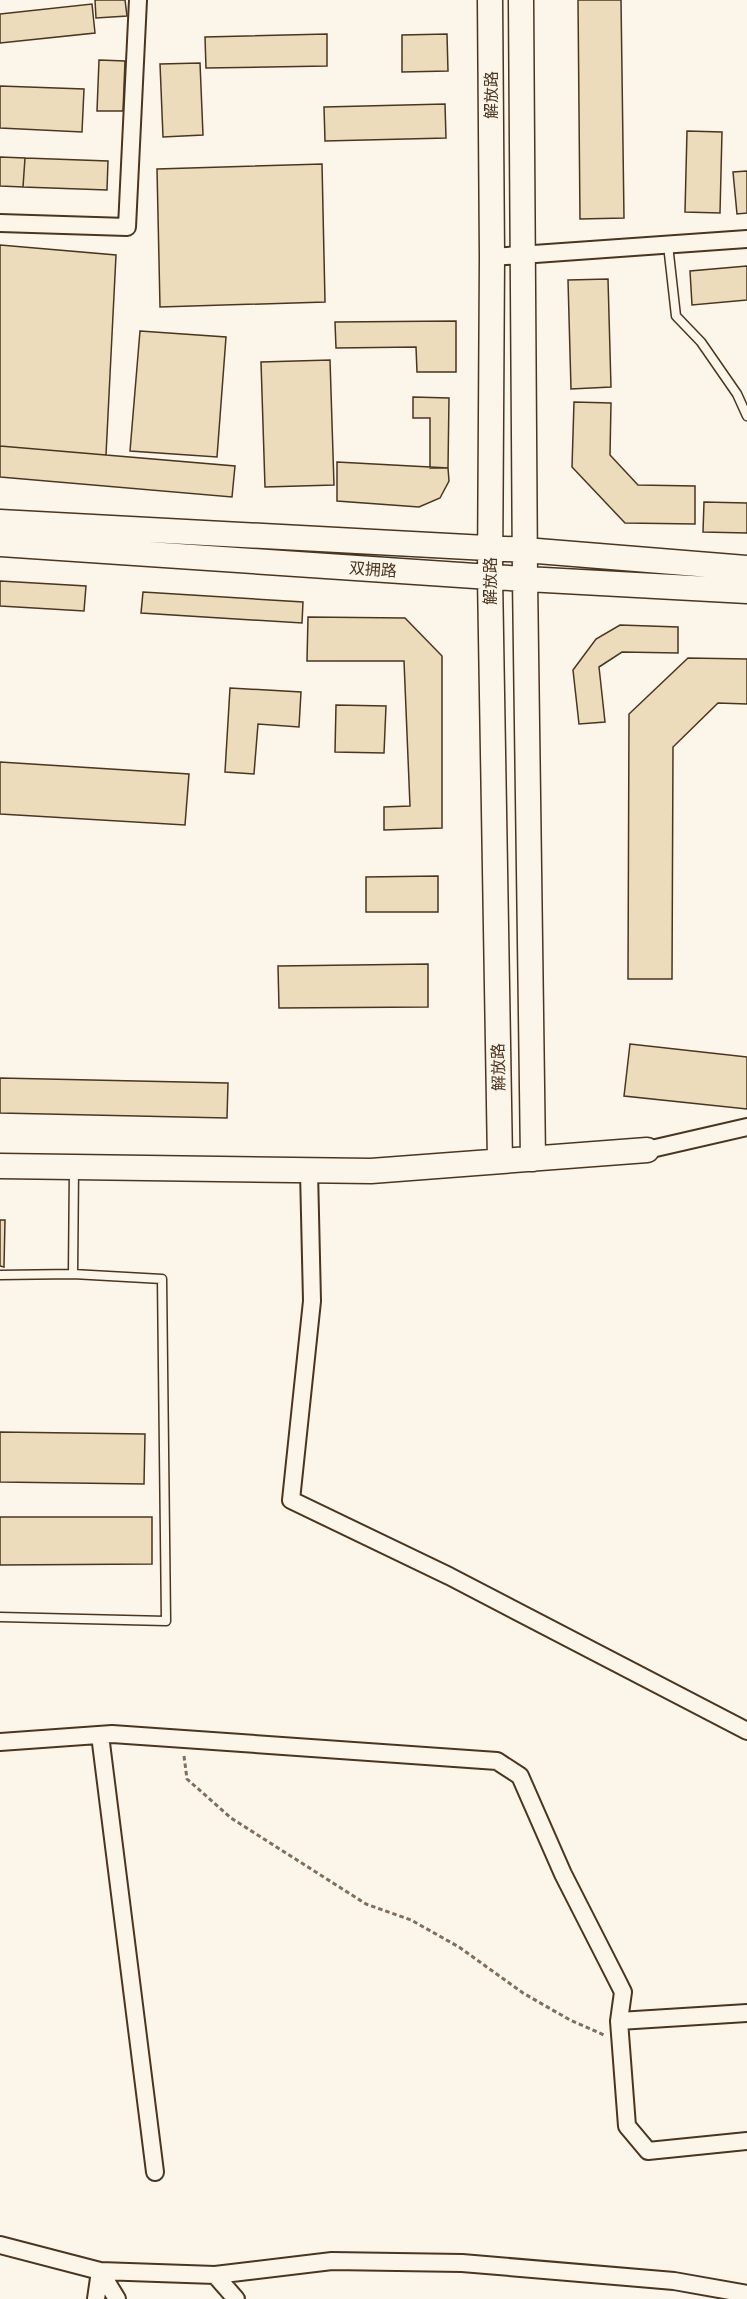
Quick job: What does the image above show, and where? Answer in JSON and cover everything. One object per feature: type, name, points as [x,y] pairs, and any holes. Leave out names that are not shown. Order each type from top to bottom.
[{"type":"main road","name":"解放路","points":[[490,0],[492,257],[490,577],[500,1161]]},
{"type":"main road","name":"解放路","points":[[521,0],[525,579],[533,1159]]},
{"type":"main road","name":"双拥路","points":[[0,522],[525,550],[747,568]]},
{"type":"main road","name":"双拥路","points":[[0,544],[490,577],[747,591]]},
{"type":"main road","points":[[0,1166],[370,1172],[647,1150]]},
{"type":"street","points":[[0,223],[127,227],[138,0]]},
{"type":"street","points":[[492,257],[747,239]]},
{"type":"street","points":[[647,1150],[747,1127]]},
{"type":"street","points":[[309,1171],[312,1301],[291,1500],[449,1576],[747,1731]]},
{"type":"street","points":[[100,1735],[155,2172]]},
{"type":"street","points":[[0,1742],[100,1735],[497,1761],[520,1776],[563,1874],[623,1992],[619,2021],[627,2126],[648,2151],[747,2141]]},
{"type":"street","points":[[619,2021],[747,2013]]},
{"type":"street","points":[[0,2245],[100,2271],[215,2275],[332,2260],[462,2263],[674,2281],[747,2294]]},
{"type":"street","points":[[96,2299],[100,2271]]},
{"type":"street","points":[[100,2271],[117,2299]]},
{"type":"street","points":[[215,2275],[236,2299]]},
{"type":"lane","points":[[668,245],[676,316],[701,342],[737,394],[747,416]]},
{"type":"lane","points":[[73,1274],[74,1167]]},
{"type":"lane","points":[[0,1275],[73,1274],[162,1279],[166,1621],[0,1617]]},
{"type":"path","points":[[182,1739],[188,1779],[231,1818],[366,1904],[411,1920],[459,1947],[523,1993],[570,2020],[620,2042]]},
{"type":"building","points":[[95,0],[125,0],[127,16],[96,18]]},
{"type":"building","points":[[578,0],[621,0],[624,218],[580,219]]},
{"type":"building","points":[[92,4],[95,33],[0,43],[0,14]]},
{"type":"building","points":[[327,34],[327,66],[206,68],[205,37]]},
{"type":"building","points":[[447,34],[448,71],[402,72],[402,35]]},
{"type":"building","points":[[99,60],[125,61],[123,111],[97,111]]},
{"type":"building","points":[[200,63],[203,135],[163,137],[160,64]]},
{"type":"building","points":[[0,86],[84,89],[82,132],[0,128]]},
{"type":"building","points":[[445,104],[446,138],[325,141],[324,107]]},
{"type":"building","points":[[687,131],[722,132],[720,213],[685,212]]},
{"type":"building","points":[[0,157],[25,158],[23,187],[0,186]]},
{"type":"building","points":[[25,158],[108,161],[107,190],[23,187]]},
{"type":"building","points":[[322,164],[325,302],[160,307],[157,169]]},
{"type":"building","points":[[747,171],[747,213],[737,214],[733,172]]},
{"type":"building","points":[[0,245],[116,255],[106,455],[0,446]]},
{"type":"building","points":[[747,266],[747,300],[692,305],[690,271]]},
{"type":"building","points":[[608,279],[611,387],[571,389],[568,280]]},
{"type":"building","points":[[456,321],[456,372],[417,372],[416,347],[336,348],[335,322]]},
{"type":"building","points":[[140,331],[226,337],[217,457],[130,451]]},
{"type":"building","points":[[330,360],[334,485],[265,487],[261,362]]},
{"type":"building","points":[[413,397],[449,398],[448,468],[430,468],[430,418],[413,418]]},
{"type":"building","points":[[574,402],[611,403],[610,455],[638,485],[695,486],[695,524],[625,523],[572,467]]},
{"type":"building","points":[[0,446],[235,466],[232,497],[0,477]]},
{"type":"building","points":[[337,462],[448,468],[449,481],[440,498],[419,507],[337,501]]},
{"type":"building","points":[[704,502],[747,503],[747,533],[703,532]]},
{"type":"building","points":[[0,581],[86,586],[84,611],[0,606]]},
{"type":"building","points":[[143,592],[303,602],[302,623],[141,613]]},
{"type":"building","points":[[308,617],[405,618],[442,656],[442,828],[384,830],[384,807],[410,806],[404,661],[307,661]]},
{"type":"building","points":[[620,625],[678,627],[678,653],[622,652],[599,667],[605,722],[579,724],[573,670],[596,639]]},
{"type":"building","points":[[688,658],[747,659],[747,704],[718,703],[673,747],[672,979],[628,979],[629,714]]},
{"type":"building","points":[[230,688],[301,692],[299,727],[258,724],[254,774],[225,772]]},
{"type":"building","points":[[336,705],[386,706],[384,753],[335,752]]},
{"type":"building","points":[[0,762],[189,774],[185,825],[0,814]]},
{"type":"building","points":[[438,876],[438,912],[366,912],[366,877]]},
{"type":"building","points":[[428,964],[428,1007],[279,1008],[278,966]]},
{"type":"building","points":[[630,1044],[747,1057],[747,1109],[624,1096]]},
{"type":"building","points":[[0,1078],[228,1083],[227,1118],[0,1113]]},
{"type":"building","points":[[0,1220],[5,1220],[4,1267],[0,1266]]},
{"type":"building","points":[[0,1432],[145,1434],[144,1484],[0,1482]]},
{"type":"building","points":[[0,1517],[152,1517],[152,1564],[0,1565]]}]
